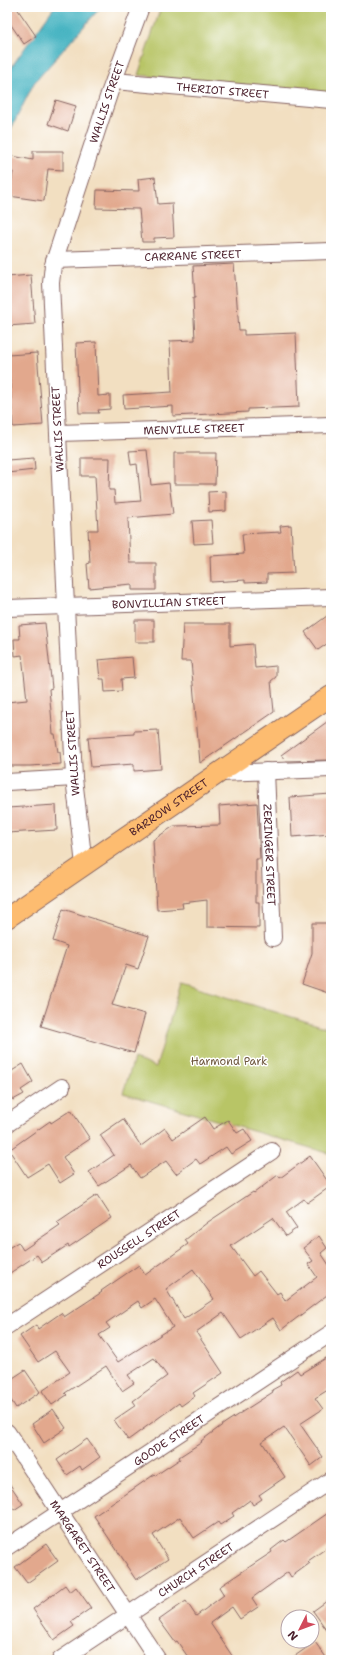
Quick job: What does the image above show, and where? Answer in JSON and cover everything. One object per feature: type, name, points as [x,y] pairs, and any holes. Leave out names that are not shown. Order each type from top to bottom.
[{"type":"main road","name":"BARROW STREET","points":[[7,918],[331,696]]},
{"type":"street","name":"WALLIS STREET","points":[[84,865],[74,778],[51,283],[54,260],[114,81],[141,7]]},
{"type":"street","name":"THERIOT STREET","points":[[114,81],[331,100]]},
{"type":"street","name":"CARRANE STREET","points":[[54,260],[331,251]]},
{"type":"street","name":"MENVILLE STREET","points":[[58,433],[331,425]]},
{"type":"street","name":"BONVILLIAN STREET","points":[[7,608],[331,597]]},
{"type":"street","points":[[220,772],[331,769]]},
{"type":"street","name":"ZERINGER STREET","points":[[266,771],[273,938]]},
{"type":"street","points":[[7,782],[74,778]]},
{"type":"street","points":[[7,1124],[62,1087]]},
{"type":"street","name":"ROUSSELL STREET","points":[[7,1326],[272,1151]]},
{"type":"street","name":"GOODE STREET","points":[[7,1547],[331,1333]]},
{"type":"street","name":"MARGARET STREET","points":[[7,1432],[158,1660]]},
{"type":"street","name":"CHURCH STREET","points":[[60,1660],[331,1480]]},
{"type":"green space","points":[[161,7],[331,7],[331,94],[138,75]]},
{"type":"green space","name":"Harmond Park","points":[[181,983],[331,1029],[331,1154],[123,1093],[134,1059],[156,1067]]},
{"type":"water","points":[[54,7],[101,7],[34,83],[7,137],[7,73]]},
{"type":"building","points":[[7,7],[16,7],[36,36],[24,44],[7,19]]},
{"type":"building","points":[[56,100],[76,106],[68,131],[48,124]]},
{"type":"building","points":[[33,151],[63,151],[63,170],[48,169],[44,201],[9,196],[13,172],[7,171],[7,155],[33,160]]},
{"type":"building","points":[[155,177],[158,204],[172,203],[174,237],[154,238],[154,242],[142,242],[139,209],[96,208],[97,190],[139,191],[138,179]]},
{"type":"building","points":[[234,264],[239,330],[244,330],[244,335],[296,333],[299,407],[248,409],[248,412],[173,416],[173,406],[124,409],[123,395],[172,392],[170,341],[195,340],[193,266]]},
{"type":"building","points":[[31,275],[35,324],[7,326],[7,277]]},
{"type":"building","points":[[96,342],[98,396],[110,395],[110,409],[98,410],[99,413],[79,413],[76,343]]},
{"type":"building","points":[[37,353],[43,425],[13,427],[8,355]]},
{"type":"building","points":[[147,450],[151,485],[169,483],[173,514],[128,518],[130,563],[156,563],[156,590],[132,590],[132,584],[89,588],[87,564],[90,563],[88,530],[98,530],[95,476],[81,476],[81,458],[110,458],[109,490],[114,490],[115,503],[141,501],[137,464],[131,465],[129,451]]},
{"type":"building","points":[[174,453],[216,453],[215,484],[174,484]]},
{"type":"building","points":[[34,458],[35,470],[7,473],[7,460]]},
{"type":"building","points":[[226,491],[226,511],[209,512],[208,492]]},
{"type":"building","points":[[211,520],[213,543],[194,544],[192,521]]},
{"type":"building","points":[[291,525],[294,573],[267,574],[267,582],[245,583],[245,580],[211,582],[210,556],[244,554],[242,534],[281,532],[280,526]]},
{"type":"building","points":[[331,613],[331,641],[318,650],[305,632]]},
{"type":"building","points":[[135,620],[154,620],[154,642],[135,642]]},
{"type":"building","points":[[45,623],[52,688],[49,689],[53,734],[55,734],[58,752],[60,752],[61,764],[7,766],[7,702],[27,700],[22,655],[15,656],[14,639],[20,639],[19,625]]},
{"type":"building","points":[[183,624],[230,624],[230,646],[253,644],[255,668],[276,666],[276,677],[271,681],[274,712],[200,763],[191,661],[181,661]]},
{"type":"building","points":[[132,657],[134,678],[121,679],[122,691],[105,692],[104,679],[100,679],[98,660]]},
{"type":"building","points":[[331,719],[331,760],[286,761],[281,755]]},
{"type":"building","points":[[158,730],[161,769],[134,771],[134,764],[91,767],[88,737],[134,734],[134,731]]},
{"type":"building","points":[[331,794],[331,834],[292,837],[290,797]]},
{"type":"building","points":[[257,803],[260,859],[256,859],[256,902],[259,902],[259,928],[207,927],[207,900],[182,903],[183,908],[157,910],[153,840],[174,826],[220,825],[219,806]]},
{"type":"building","points":[[56,805],[57,830],[7,833],[7,808]]},
{"type":"building","points":[[63,909],[149,936],[138,969],[126,965],[112,1005],[145,1014],[134,1053],[41,1026],[67,946],[53,941]]},
{"type":"building","points":[[312,923],[331,923],[331,994],[302,984],[312,953]]},
{"type":"building","points":[[23,1064],[33,1082],[21,1090],[24,1094],[13,1100],[7,1091],[7,1074]]},
{"type":"building","points":[[71,1110],[90,1139],[63,1157],[74,1174],[60,1183],[48,1164],[27,1177],[9,1150],[50,1121],[51,1123]]},
{"type":"building","points":[[205,1117],[213,1129],[228,1120],[237,1133],[244,1129],[252,1141],[231,1154],[226,1147],[200,1164],[196,1159],[176,1174],[166,1161],[140,1178],[131,1165],[99,1186],[89,1172],[114,1155],[100,1135],[123,1119],[141,1146],[165,1128],[173,1139]]},
{"type":"building","points":[[310,1156],[331,1186],[307,1203],[304,1199],[286,1212],[297,1228],[286,1236],[273,1218],[231,1246],[253,1276],[259,1271],[277,1294],[280,1292],[285,1301],[317,1277],[308,1264],[313,1261],[303,1248],[319,1236],[327,1248],[321,1253],[331,1268],[331,1292],[281,1330],[273,1318],[241,1339],[223,1313],[196,1332],[223,1373],[193,1393],[195,1396],[181,1406],[179,1403],[128,1440],[114,1420],[136,1405],[133,1401],[167,1376],[154,1358],[128,1375],[134,1383],[122,1391],[106,1366],[65,1393],[67,1395],[52,1405],[42,1391],[70,1372],[55,1351],[38,1362],[20,1336],[36,1325],[38,1329],[61,1313],[64,1317],[139,1265],[145,1275],[188,1244],[185,1240],[208,1222],[253,1192],[254,1193],[278,1175],[280,1178]],"holes":[[[193,1269],[214,1299],[184,1319],[166,1289]],[[155,1299],[173,1327],[118,1362],[99,1335],[110,1328],[106,1323],[138,1301],[142,1308]]]},
{"type":"building","points":[[97,1195],[112,1218],[69,1247],[68,1245],[42,1262],[37,1255],[7,1275],[7,1249],[18,1242],[23,1250],[60,1225],[57,1222]]},
{"type":"building","points":[[331,1355],[331,1388],[315,1398],[323,1409],[300,1424],[323,1457],[311,1466],[284,1427],[262,1442],[285,1477],[259,1495],[262,1499],[253,1505],[250,1500],[232,1513],[234,1516],[220,1525],[218,1522],[194,1538],[180,1517],[153,1535],[168,1559],[136,1580],[94,1516],[155,1474],[156,1475],[180,1459],[179,1457],[202,1442],[201,1441],[225,1423],[273,1392],[272,1390],[281,1385],[280,1382],[297,1370],[300,1374]]},
{"type":"building","points":[[25,1370],[40,1392],[16,1408],[7,1394],[7,1382]]},
{"type":"building","points":[[53,1409],[66,1428],[44,1443],[32,1424]]},
{"type":"building","points":[[87,1439],[100,1457],[82,1470],[80,1466],[67,1475],[57,1460]]},
{"type":"building","points":[[7,1480],[23,1504],[14,1510],[7,1500]]},
{"type":"building","points":[[331,1511],[331,1545],[308,1561],[310,1563],[291,1577],[288,1572],[252,1598],[258,1607],[240,1619],[232,1607],[210,1623],[235,1660],[190,1660],[177,1641],[175,1642],[159,1620],[186,1601],[196,1616],[224,1595],[219,1587],[272,1552],[271,1550],[284,1540],[286,1542]]},
{"type":"building","points":[[46,1544],[58,1561],[27,1583],[15,1567]]},
{"type":"building","points":[[65,1585],[70,1592],[76,1587],[91,1608],[71,1622],[74,1626],[54,1640],[33,1609]]},
{"type":"building","points":[[331,1598],[331,1636],[320,1621],[320,1609],[316,1609]]},
{"type":"building","points":[[305,1649],[320,1649],[328,1660],[289,1660]]}]
